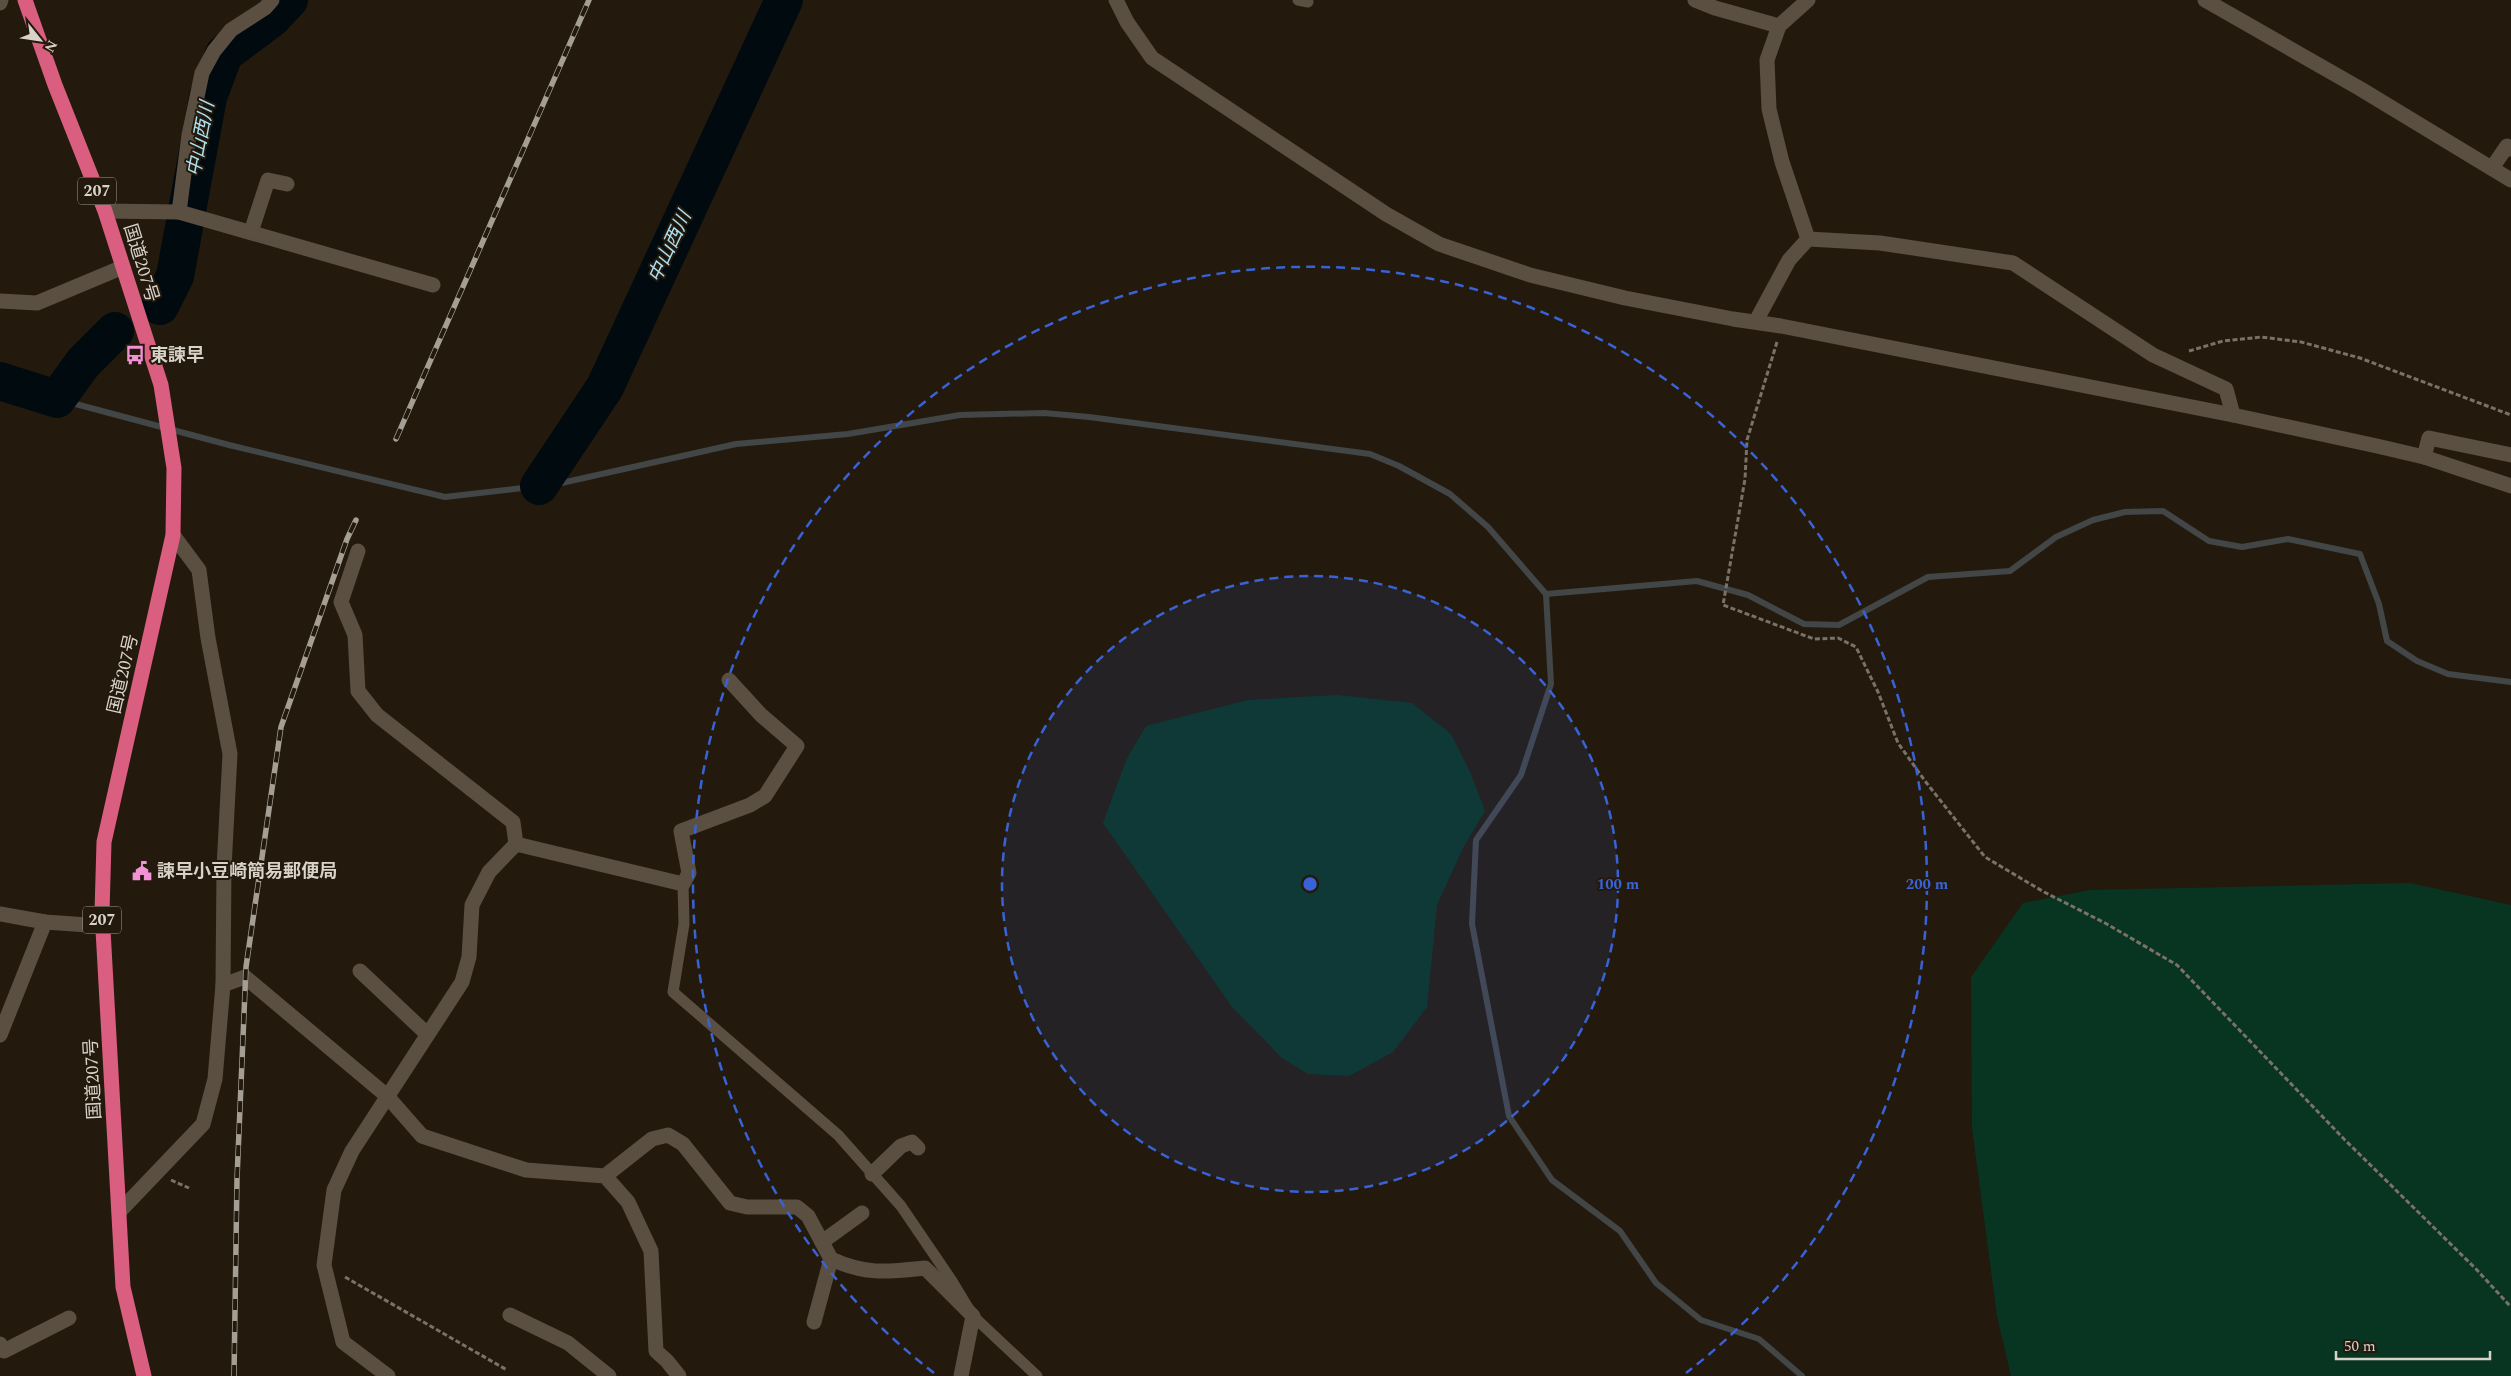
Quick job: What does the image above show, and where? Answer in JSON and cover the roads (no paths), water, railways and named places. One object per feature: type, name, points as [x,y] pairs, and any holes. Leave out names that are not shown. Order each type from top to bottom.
[{"type":"highway","name":"国道207号","points":[[25,0],[55,85],[105,211],[161,385],[174,468],[173,535],[104,842],[102,926],[123,1287],[144,1376]]},
{"type":"street","points":[[184,213],[189,135],[202,73],[214,51],[230,30],[265,8],[272,0]]},
{"type":"street","points":[[1116,0],[1127,22],[1152,58],[1386,214],[1439,244],[1530,275],[1625,298],[1733,319],[1756,321],[2233,415],[2424,457],[2511,486]]},
{"type":"street","points":[[1695,0],[1778,26]]},
{"type":"street","points":[[1808,0],[1778,26],[1768,60],[1770,109],[1782,162],[1808,239]]},
{"type":"street","points":[[2205,0],[2350,83],[2511,180]]},
{"type":"street","points":[[2492,168],[2507,146],[2511,148]]},
{"type":"street","points":[[251,232],[268,180],[287,184]]},
{"type":"street","points":[[105,211],[184,213],[433,285]]},
{"type":"street","points":[[1756,321],[1788,260],[1808,239],[1880,243],[2013,263],[2153,356],[2226,389],[2233,415]]},
{"type":"street","points":[[0,301],[36,303],[123,268]]},
{"type":"street","points":[[2424,457],[2429,438],[2511,454]]},
{"type":"street","points":[[119,1212],[203,1124],[215,1079],[223,985],[224,868],[230,754],[208,638],[199,570],[173,535]]},
{"type":"street","points":[[358,551],[341,602],[355,635],[358,691],[377,715],[513,822],[516,844]]},
{"type":"street","points":[[516,844],[683,884],[689,873],[681,831],[750,805],[765,796],[797,746],[761,715],[729,680]]},
{"type":"street","points":[[388,1376],[343,1342],[324,1266],[334,1190],[352,1151],[462,982],[469,957],[472,905],[489,872],[516,844]]},
{"type":"street","points":[[0,914],[45,922],[102,926]]},
{"type":"street","points":[[0,1035],[45,922]]},
{"type":"street","points":[[360,970],[427,1034]]},
{"type":"street","points":[[223,985],[245,977],[387,1096],[422,1136],[526,1170],[605,1176],[652,1139],[668,1135],[683,1144],[730,1203],[747,1208],[797,1207],[808,1216],[831,1259],[855,1269],[881,1272],[925,1268],[973,1316],[961,1376]]},
{"type":"street","points":[[872,1174],[901,1146],[912,1142],[918,1148]]},
{"type":"street","points":[[605,1176],[628,1202],[651,1251],[656,1351],[668,1361],[679,1376]]},
{"type":"street","points":[[822,1242],[862,1213]]},
{"type":"street","points":[[814,1322],[831,1259]]},
{"type":"street","points":[[510,1315],[568,1343],[609,1376]]},
{"type":"street","points":[[0,1344],[4,1351],[69,1318]]},
{"type":"lane","points":[[683,884],[684,924],[673,992],[838,1134],[901,1206],[973,1316],[1036,1376]]},
{"type":"waterway","name":"中山西川","points":[[160,306],[175,276],[208,97],[224,54],[272,18],[289,0]]},
{"type":"waterway","name":"中山西川","points":[[539,486],[605,387],[784,0]]},
{"type":"waterway","name":"中山西川","points":[[0,381],[57,399],[83,363],[115,331]]},
{"type":"waterway","points":[[57,399],[229,445],[445,497],[557,484],[736,444],[848,434],[960,415],[1044,413],[1089,417],[1370,454],[1399,466],[1450,494],[1488,527],[1546,594],[1551,684],[1521,775],[1476,840],[1472,924],[1509,1116],[1552,1180],[1620,1231],[1656,1283],[1701,1320],[1759,1339],[1802,1376]]},
{"type":"waterway","points":[[1546,594],[1697,581],[1748,595],[1804,624],[1839,625],[1928,577],[2010,571],[2056,537],[2093,520],[2125,512],[2163,511],[2209,541],[2242,547],[2288,539],[2360,554],[2379,604],[2387,641],[2417,661],[2448,674],[2511,682]]},
{"type":"railway","points":[[396,439],[589,0]]},
{"type":"railway","points":[[234,1376],[237,1179],[246,967],[281,727],[347,539],[356,520]]},
{"type":"place","name":"東諫早","points":[[135,355]]},
{"type":"place","name":"諫早小豆崎簡易郵便局","points":[[142,871]]}]
